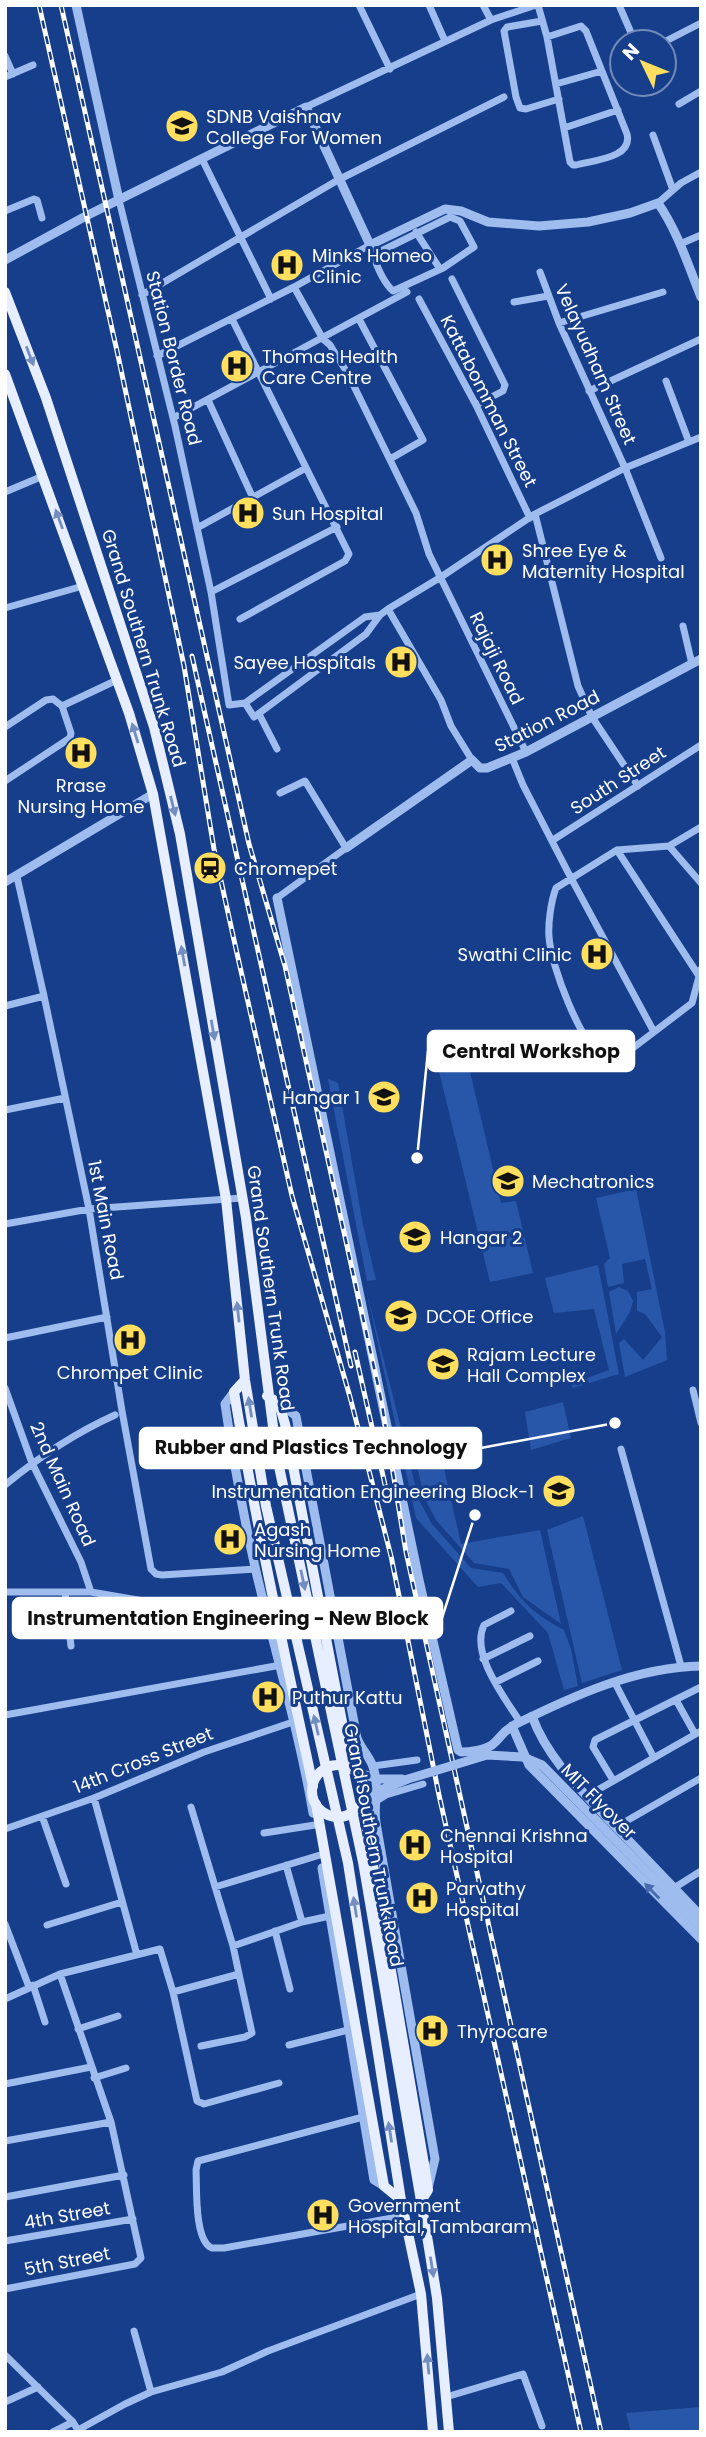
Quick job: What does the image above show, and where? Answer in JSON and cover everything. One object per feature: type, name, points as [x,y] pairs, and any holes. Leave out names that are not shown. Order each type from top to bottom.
[{"type":"main road","name":"Grand Southern Trunk Road","points":[[5,292],[46,398],[154,727],[180,834],[242,1198],[277,1457],[370,1907],[421,2201],[437,2298],[449,2432]]},
{"type":"main road","name":"Grand Southern Trunk Road","points":[[5,374],[117,680],[153,794],[226,1199],[245,1380],[266,1506],[348,1863],[401,2200],[421,2294],[433,2432]]},
{"type":"main road","points":[[245,1380],[234,1392],[257,1525],[313,1786],[383,2181],[401,2200]]},
{"type":"main road","points":[[267,1396],[279,1402],[285,1424],[354,1771],[363,1784],[362,1799],[428,2190],[421,2201]]},
{"type":"main road","points":[[313,1786],[327,1768],[344,1766],[354,1771]]},
{"type":"main road","points":[[316,1804],[328,1815],[344,1816],[357,1808],[362,1799]]},
{"type":"main road","points":[[370,1907],[391,1903]]},
{"type":"street","name":"Station Border Road","points":[[76,5],[119,200],[173,418],[211,592],[229,705],[245,704]]},
{"type":"street","points":[[359,5],[390,69]]},
{"type":"street","points":[[429,5],[444,41]]},
{"type":"street","points":[[483,5],[494,19]]},
{"type":"street","points":[[5,260],[306,107],[509,11],[537,5],[547,37],[573,165],[622,152],[628,139],[586,31],[582,26],[547,37]]},
{"type":"street","points":[[619,5],[629,28]]},
{"type":"street","points":[[527,8],[530,20]]},
{"type":"street","points":[[541,17],[507,27],[505,31],[518,104],[520,108],[526,109],[559,99]]},
{"type":"street","points":[[678,35],[701,23]]},
{"type":"street","points":[[5,57],[9,76],[33,65]]},
{"type":"street","points":[[556,84],[602,71]]},
{"type":"street","points":[[679,104],[701,91]]},
{"type":"street","points":[[142,295],[240,235],[338,180],[504,97]]},
{"type":"street","points":[[157,356],[294,287],[369,244],[450,217],[460,221],[474,247],[440,270],[393,291],[389,288],[369,244],[338,180],[306,107]]},
{"type":"street","points":[[564,128],[618,110]]},
{"type":"street","points":[[653,135],[673,190]]},
{"type":"street","points":[[202,159],[271,299]]},
{"type":"street","points":[[373,255],[451,208],[488,222],[539,226],[588,222],[630,213],[658,203],[701,172]]},
{"type":"street","points":[[5,211],[34,199],[37,200],[41,218]]},
{"type":"street","points":[[658,203],[680,244],[701,298]]},
{"type":"street","points":[[414,229],[440,270]]},
{"type":"street","points":[[680,244],[701,235]]},
{"type":"street","name":"Velayudham Street","points":[[540,272],[559,323],[625,468],[661,558]]},
{"type":"street","points":[[452,279],[505,385],[503,391],[476,405]]},
{"type":"street","name":"Rajaji Road","points":[[294,287],[323,339],[330,345],[348,374],[416,513],[429,554],[526,752]]},
{"type":"street","points":[[173,418],[407,292]]},
{"type":"street","points":[[559,323],[663,292]]},
{"type":"street","points":[[514,302],[548,296]]},
{"type":"street","name":"Kattabomman Street","points":[[419,299],[533,516],[578,686],[592,717],[638,786]]},
{"type":"street","points":[[232,319],[349,554],[348,558],[240,619]]},
{"type":"street","points":[[359,319],[423,440],[390,459]]},
{"type":"street","points":[[589,391],[701,339]]},
{"type":"street","points":[[666,381],[689,442]]},
{"type":"street","points":[[208,400],[253,498]]},
{"type":"street","points":[[380,615],[365,617],[273,681],[245,704],[254,717],[366,634],[388,609],[533,516],[625,468],[701,437]]},
{"type":"street","points":[[197,528],[306,468]]},
{"type":"street","points":[[5,492],[43,476]]},
{"type":"street","points":[[211,592],[337,527]]},
{"type":"street","points":[[5,608],[83,586]]},
{"type":"street","points":[[388,609],[472,760],[276,898],[416,1566],[458,1750],[468,1752],[491,1746],[512,1726],[532,1716],[643,1672],[701,1666]]},
{"type":"street","points":[[683,626],[696,662]]},
{"type":"street","name":"Station Road","points":[[472,760],[480,768],[487,768],[526,752],[696,662]]},
{"type":"street","points":[[62,706],[117,680]]},
{"type":"street","points":[[5,727],[46,700],[53,699],[62,706],[71,733],[70,738],[5,781]]},
{"type":"street","points":[[259,715],[277,749]]},
{"type":"street","name":"South Street","points":[[553,840],[701,745]]},
{"type":"street","points":[[512,758],[571,878],[654,1032]]},
{"type":"street","points":[[280,793],[306,781],[346,848]]},
{"type":"street","points":[[5,882],[153,794]]},
{"type":"street","points":[[617,850],[700,972],[692,1003],[629,1051],[604,1059],[597,1054],[577,1023],[568,1002],[549,936],[556,888],[617,850],[669,846],[701,827]]},
{"type":"street","points":[[669,846],[701,883]]},
{"type":"street","name":"1st Main Road","points":[[16,877],[89,1209],[122,1411],[153,1571],[162,1575],[256,1569]]},
{"type":"street","points":[[5,1006],[44,996]]},
{"type":"street","points":[[5,1111],[65,1098]]},
{"type":"street","points":[[5,1224],[89,1209],[242,1198]]},
{"type":"street","points":[[5,1338],[107,1317]]},
{"type":"street","name":"2nd Main Road","points":[[5,1388],[32,1464],[81,1562],[91,1592]]},
{"type":"street","points":[[693,1390],[701,1423]]},
{"type":"street","points":[[234,1392],[225,1404],[256,1569],[281,1665],[315,1825],[374,2180],[383,2181]]},
{"type":"street","points":[[279,1402],[296,1416],[357,1738],[361,1750],[373,1766],[378,1800]]},
{"type":"street","points":[[5,1485],[86,1428],[115,1415]]},
{"type":"street","points":[[621,1449],[681,1666]]},
{"type":"street","points":[[5,1592],[91,1592],[196,1610],[230,1613],[267,1610]]},
{"type":"street","points":[[65,1592],[71,1646]]},
{"type":"street","points":[[512,1611],[486,1623],[482,1629],[483,1659],[496,1682],[529,1765],[701,1939]]},
{"type":"street","points":[[483,1659],[530,1636]]},
{"type":"street","points":[[496,1682],[538,1661]]},
{"type":"street","points":[[5,1715],[281,1665]]},
{"type":"street","points":[[615,1683],[653,1756]]},
{"type":"street","points":[[613,1780],[593,1743],[701,1687]]},
{"type":"street","points":[[587,1796],[653,1756],[698,1733],[676,1700]]},
{"type":"street","points":[[532,1716],[545,1744],[587,1796],[701,1916]]},
{"type":"street","name":"14th Cross Street","points":[[5,1829],[94,1798],[204,1752],[293,1722]]},
{"type":"street","name":"MIT Flyover","points":[[362,1799],[408,1779],[487,1755],[523,1758],[542,1765],[701,1927]]},
{"type":"street","points":[[373,1766],[417,1760]]},
{"type":"street","name":"MIT Flyover","points":[[354,1771],[377,1779],[408,1779]]},
{"type":"street","points":[[616,1827],[701,1777]]},
{"type":"street","points":[[423,1784],[386,1795],[378,1800],[374,1808],[391,1903],[404,1956],[435,2159],[428,2190]]},
{"type":"street","points":[[94,1798],[137,1955]]},
{"type":"street","points":[[191,1807],[233,1946],[252,2033],[245,2037],[201,2046]]},
{"type":"street","points":[[42,1816],[66,1884]]},
{"type":"street","points":[[264,1833],[315,1825]]},
{"type":"street","points":[[215,1887],[320,1855]]},
{"type":"street","points":[[286,1865],[302,1922]]},
{"type":"street","points":[[674,1888],[701,1871]]},
{"type":"street","points":[[47,1925],[122,1902]]},
{"type":"street","points":[[233,1946],[302,1922],[330,1916]]},
{"type":"street","points":[[5,1924],[46,2022]]},
{"type":"street","points":[[275,1931],[290,1989]]},
{"type":"street","points":[[5,1999],[60,1974],[160,1949],[173,1992],[197,2101],[200,2104],[279,2083]]},
{"type":"street","points":[[173,1992],[239,1973]]},
{"type":"street","points":[[60,1974],[111,2122],[133,2220]]},
{"type":"street","points":[[78,2029],[118,2016]]},
{"type":"street","points":[[289,2045],[348,2030]]},
{"type":"street","points":[[5,2084],[90,2067]]},
{"type":"street","points":[[94,2078],[126,2068]]},
{"type":"street","points":[[363,2117],[198,2161],[196,2170],[200,2233],[209,2246],[224,2248],[404,2216]]},
{"type":"street","points":[[5,2141],[111,2122]]},
{"type":"street","points":[[5,2197],[124,2175]]},
{"type":"street","name":"4th Street","points":[[5,2241],[133,2220]]},
{"type":"street","name":"5th Street","points":[[5,2289],[135,2264],[141,2258],[133,2220]]},
{"type":"street","points":[[5,2354],[73,2422],[78,2431],[125,2403],[151,2392],[222,2372],[268,2351],[421,2294]]},
{"type":"street","points":[[134,2331],[151,2392]]},
{"type":"street","points":[[446,2397],[523,2374],[542,2427]]},
{"type":"street","points":[[5,2402],[38,2387]]},
{"type":"street","points":[[53,2432],[73,2422]]},
{"type":"shaded area","points":[[467,1059],[501,1203],[516,1201],[533,1273],[490,1282],[437,1063]]},
{"type":"shaded area","points":[[328,1079],[338,1083],[363,1225],[376,1280],[367,1281]]},
{"type":"shaded area","points":[[636,1189],[665,1332],[667,1360],[625,1377],[619,1343],[624,1339],[643,1360],[662,1337],[645,1314],[637,1311],[637,1292],[652,1289],[645,1259],[622,1264],[624,1283],[608,1287],[604,1264],[610,1258],[596,1198]]},
{"type":"shaded area","points":[[598,1265],[619,1374],[573,1388],[571,1384],[609,1370],[594,1309],[554,1313],[545,1278]]},
{"type":"shaded area","points":[[619,1287],[628,1291],[633,1301],[630,1312],[616,1334],[609,1292]]},
{"type":"shaded area","points":[[366,1289],[419,1500],[432,1524],[471,1568],[503,1573],[529,1606],[564,1630],[571,1649],[578,1686],[564,1690],[548,1633],[501,1583],[478,1587],[416,1518]]},
{"type":"shaded area","points":[[563,1402],[571,1438],[531,1450],[525,1412]]},
{"type":"shaded area","points":[[435,1433],[436,1447],[442,1459],[461,1544],[540,1530],[561,1624],[523,1597],[509,1569],[474,1563],[436,1520],[424,1497],[411,1438]]},
{"type":"shaded area","points":[[583,1516],[622,1670],[582,1683],[547,1530]]},
{"type":"shaded area","points":[[701,2407],[701,2432],[631,2432],[626,2413]]},
{"type":"railway","points":[[39,5],[184,666],[214,849],[236,949],[292,1196],[350,1397],[391,1556],[439,1795],[581,2432]]},
{"type":"railway","points":[[61,5],[249,844],[285,966],[381,1399],[406,1552],[601,2432]]},
{"type":"railway","points":[[192,656],[351,1366]]},
{"type":"railway","points":[[355,1352],[386,1489]]},
{"type":"place","name":"SDNB Vaishnav College For Women","points":[[182,126]]},
{"type":"place","name":"Minks Homeo Clinic","points":[[287,265]]},
{"type":"place","name":"Thomas Health Care Centre","points":[[237,366]]},
{"type":"place","name":"Sun Hospital","points":[[248,513]]},
{"type":"place","name":"Shree Eye & Maternity Hospital","points":[[497,560]]},
{"type":"place","name":"Sayee Hospitals","points":[[401,662]]},
{"type":"place","name":"Rrase Nursing Home","points":[[81,753]]},
{"type":"place","name":"Chromepet","points":[[210,868]]},
{"type":"place","name":"Swathi Clinic","points":[[597,954]]},
{"type":"place","name":"Hangar 1","points":[[384,1097]]},
{"type":"place","name":"Central Workshop","points":[[417,1158]]},
{"type":"place","name":"Mechatronics","points":[[508,1181]]},
{"type":"place","name":"Hangar 2","points":[[415,1237]]},
{"type":"place","name":"DCOE Office","points":[[401,1316]]},
{"type":"place","name":"Chrompet Clinic","points":[[130,1340]]},
{"type":"place","name":"Rajam Lecture Hall Complex","points":[[443,1364]]},
{"type":"place","name":"Rubber and Plastics Technology","points":[[615,1423]]},
{"type":"place","name":"Instrumentation Engineering Block-1","points":[[559,1491]]},
{"type":"place","name":"Instrumentation Engineering - New Block","points":[[475,1515]]},
{"type":"place","name":"Agash Nursing Home","points":[[230,1539]]},
{"type":"place","name":"Puthur Kattu","points":[[268,1697]]},
{"type":"place","name":"Chennai Krishna Hospital","points":[[415,1845]]},
{"type":"place","name":"Parvathy Hospital","points":[[422,1898]]},
{"type":"place","name":"Thyrocare","points":[[432,2031]]},
{"type":"place","name":"Government Hospital, Tambaram","points":[[323,2215]]}]
